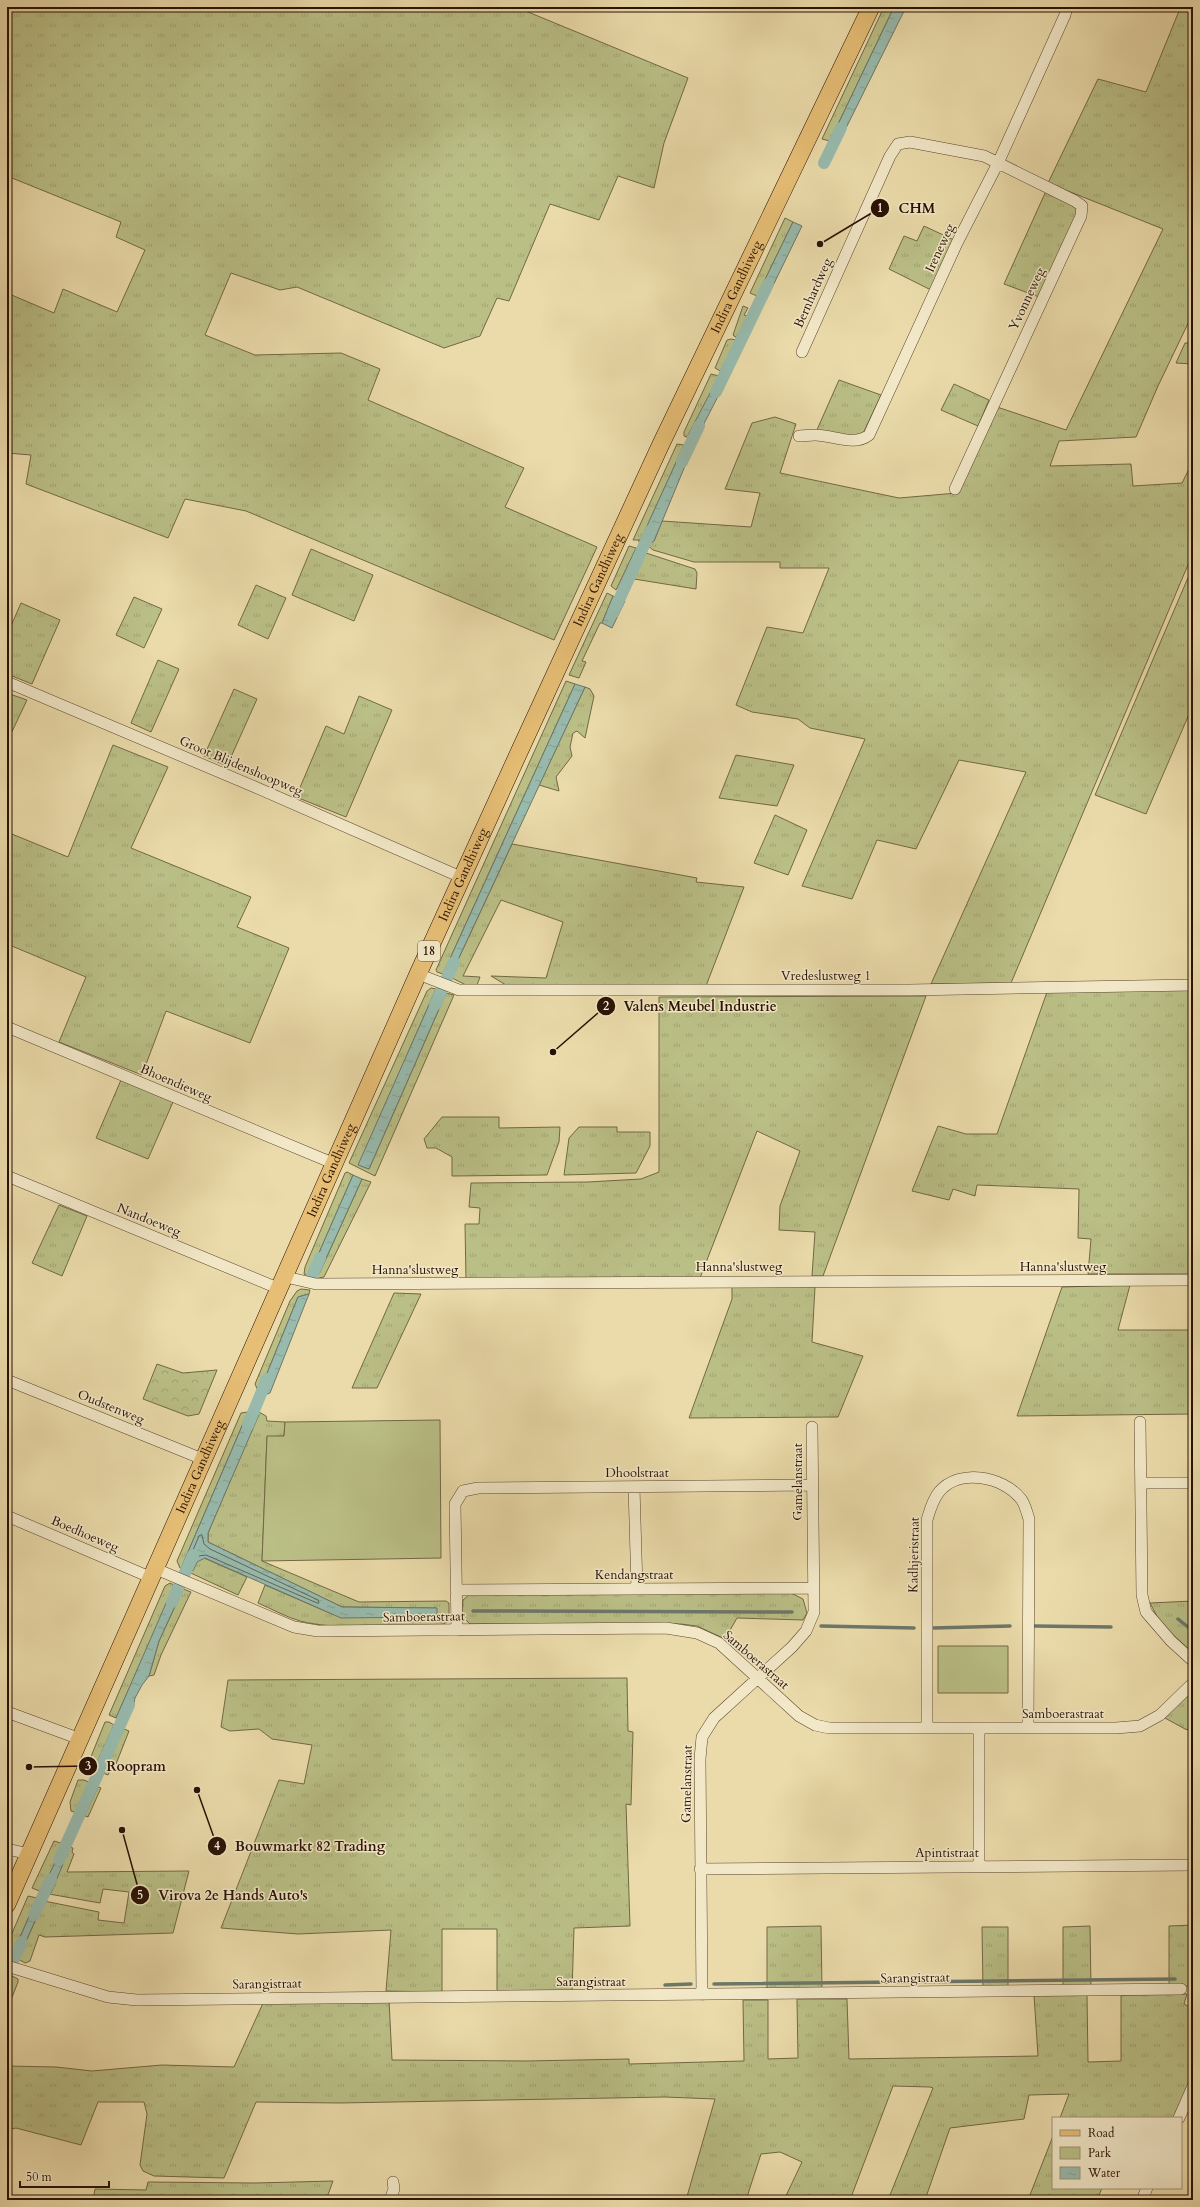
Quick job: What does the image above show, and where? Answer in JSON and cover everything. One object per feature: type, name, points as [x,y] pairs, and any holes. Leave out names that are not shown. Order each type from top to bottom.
[{"type":"main road","name":"Indira Gandhiweg","points":[[7,1904],[80,1739],[157,1573],[335,1164],[425,977],[463,878],[664,438],[871,7]]},
{"type":"street","name":"Ireneweg","points":[[799,436],[816,435],[854,441],[863,440],[870,435],[956,243],[998,163],[1066,15],[1067,7]]},
{"type":"street","name":"Bernhardweg","points":[[802,352],[890,156],[898,144],[910,142],[984,156],[998,163]]},
{"type":"street","name":"Yvonneweg","points":[[955,488],[1081,216],[1082,206],[1075,201],[998,163]]},
{"type":"street","name":"Groot Blijdenshoopweg","points":[[7,682],[255,787],[463,878]]},
{"type":"street","name":"Vredeslustweg 1","points":[[425,977],[459,990],[909,990],[1193,985]]},
{"type":"street","name":"Bhoendieweg","points":[[7,1027],[335,1164]]},
{"type":"street","name":"Nandoeweg","points":[[7,1176],[283,1283]]},
{"type":"street","name":"Hanna'slustweg","points":[[283,1283],[1193,1280]]},
{"type":"street","name":"Oudstenweg","points":[[7,1380],[205,1460]]},
{"type":"street","points":[[1140,1422],[1142,1595],[1146,1612],[1171,1641],[1193,1662]]},
{"type":"street","name":"Gamelanstraat","points":[[702,1995],[700,1758],[702,1737],[714,1718],[806,1631],[814,1612],[812,1588],[812,1427]]},
{"type":"street","name":"Kadhjeristraat","points":[[927,1728],[927,1520],[931,1504],[940,1491],[958,1480],[980,1477],[999,1482],[1021,1499],[1029,1519],[1028,1728]]},
{"type":"street","points":[[1141,1483],[1193,1483]]},
{"type":"street","name":"Dhoolstraat","points":[[456,1590],[455,1504],[463,1492],[478,1488],[812,1485]]},
{"type":"street","points":[[634,1487],[637,1589]]},
{"type":"street","name":"Boedhoeweg","points":[[7,1516],[157,1573],[193,1583]]},
{"type":"street","name":"Samboerastraat","points":[[193,1583],[294,1627],[318,1632],[666,1628],[697,1633],[719,1642],[799,1716],[815,1725],[829,1728],[1116,1728],[1140,1726],[1160,1715],[1193,1683]]},
{"type":"street","name":"Kendangstraat","points":[[456,1590],[812,1588]]},
{"type":"street","points":[[456,1590],[457,1630]]},
{"type":"street","points":[[7,1712],[80,1739]]},
{"type":"street","points":[[979,1728],[979,1867]]},
{"type":"street","points":[[7,1849],[29,1854]]},
{"type":"street","name":"Apintistraat","points":[[700,1869],[1193,1864]]},
{"type":"street","name":"Sarangistraat","points":[[12,1968],[108,1997],[137,2000],[1180,1989]]},
{"type":"street","points":[[1179,2117],[1193,2086]]},
{"type":"street","points":[[390,2200],[394,2189],[393,2182]]},
{"type":"street","points":[[1142,2200],[1147,2189]]},
{"type":"green space","points":[[7,7],[516,7],[688,78],[664,143],[654,188],[618,176],[599,220],[550,204],[509,301],[497,298],[480,336],[444,348],[297,287],[280,290],[231,273],[205,335],[255,355],[341,353],[380,369],[368,400],[524,468],[505,507],[597,547],[554,640],[246,511],[185,499],[168,538],[26,484],[31,455],[7,453],[7,293],[54,313],[63,289],[117,312],[145,250],[116,237],[121,222],[7,176]]},
{"type":"green space","points":[[884,7],[894,7],[830,141],[822,139]]},
{"type":"green space","points":[[1179,11],[1193,11],[1193,313],[1158,386],[1136,437],[1059,441],[1050,466],[1131,464],[1133,486],[1182,483],[1193,461],[1193,553],[1011,983],[931,984],[1026,772],[959,760],[916,849],[877,840],[852,899],[802,886],[865,739],[810,728],[798,719],[752,712],[736,705],[767,627],[803,633],[829,568],[780,568],[780,562],[694,562],[653,550],[647,545],[654,541],[662,521],[751,527],[760,493],[725,489],[752,423],[775,417],[796,424],[780,473],[899,498],[957,493],[997,407],[1066,430],[1163,229],[1048,183],[1098,79],[1146,92]]},
{"type":"green space","points":[[1046,191],[1074,204],[1079,211],[1039,297],[1004,284]]},
{"type":"green space","points":[[785,218],[793,222],[757,296],[750,293]]},
{"type":"green space","points":[[924,226],[954,240],[931,290],[889,269],[904,236],[917,241]]},
{"type":"green space","points":[[743,306],[748,308],[744,315],[747,316],[738,337],[735,337],[733,335]]},
{"type":"green space","points":[[727,340],[736,340],[722,372],[715,368]]},
{"type":"green space","points":[[1185,343],[1193,343],[1193,364],[1176,363]]},
{"type":"green space","points":[[711,374],[719,376],[689,438],[684,436],[684,432]]},
{"type":"green space","points":[[839,380],[881,395],[861,438],[816,432]]},
{"type":"green space","points":[[954,384],[989,400],[978,426],[941,410]]},
{"type":"green space","points":[[677,444],[684,445],[641,540],[633,540]]},
{"type":"green space","points":[[629,546],[636,548],[616,590],[611,586]]},
{"type":"green space","points":[[311,549],[373,575],[354,621],[292,595]]},
{"type":"green space","points":[[646,553],[695,569],[697,573],[696,589],[634,579]]},
{"type":"green space","points":[[1193,566],[1193,705],[1146,814],[1095,795]]},
{"type":"green space","points":[[256,585],[286,598],[268,639],[238,625]]},
{"type":"green space","points":[[607,593],[613,596],[602,623],[600,623],[582,661],[586,662],[579,678],[569,675]]},
{"type":"green space","points":[[134,597],[162,609],[144,648],[116,635]]},
{"type":"green space","points":[[21,603],[60,620],[32,684],[7,674],[7,635]]},
{"type":"green space","points":[[158,660],[179,669],[151,732],[131,723]]},
{"type":"green space","points":[[566,681],[575,684],[443,974],[437,972],[436,970]]},
{"type":"green space","points":[[585,687],[590,689],[594,696],[585,738],[577,731],[573,733],[570,747],[572,756],[556,777],[559,791],[539,785]]},
{"type":"green space","points":[[234,689],[257,699],[227,766],[204,756]]},
{"type":"green space","points":[[7,693],[27,700],[7,742]]},
{"type":"green space","points":[[359,696],[392,710],[346,817],[296,797],[326,726],[344,734]]},
{"type":"green space","points":[[113,745],[168,767],[131,848],[251,897],[237,927],[289,948],[250,1043],[166,1011],[142,1075],[59,1042],[86,977],[7,944],[7,832],[68,857]]},
{"type":"green space","points":[[736,755],[794,765],[777,806],[719,798]]},
{"type":"green space","points":[[775,815],[807,830],[788,875],[754,863]]},
{"type":"green space","points":[[512,844],[697,878],[696,882],[744,887],[706,986],[506,985],[491,976],[546,978],[563,922],[501,900],[463,976],[480,977],[477,985],[466,985],[450,977]]},
{"type":"green space","points":[[431,988],[436,989],[359,1165],[369,1169],[446,993],[454,995],[375,1176],[349,1163],[427,991]]},
{"type":"green space","points":[[1193,990],[1193,1274],[1088,1274],[1091,1239],[1078,1238],[1079,1189],[977,1185],[975,1196],[953,1189],[949,1200],[912,1191],[938,1126],[966,1134],[997,1134],[1047,992]]},
{"type":"green space","points":[[926,996],[823,1276],[812,1276],[815,1232],[779,1230],[780,1206],[800,1151],[757,1131],[700,1278],[466,1280],[465,1224],[479,1224],[480,1208],[469,1207],[471,1183],[588,1182],[641,1179],[659,1172],[659,997]]},
{"type":"green space","points":[[121,1080],[173,1102],[148,1159],[96,1138]]},
{"type":"green space","points":[[442,1117],[499,1117],[499,1128],[560,1127],[559,1142],[547,1175],[452,1176],[452,1157],[436,1148],[427,1148],[424,1139]]},
{"type":"green space","points":[[579,1127],[617,1127],[617,1132],[650,1132],[650,1146],[636,1173],[564,1175],[569,1138]]},
{"type":"green space","points":[[347,1172],[353,1175],[312,1269],[319,1274],[362,1179],[371,1182],[324,1277],[314,1279],[304,1274],[305,1267],[345,1173]]},
{"type":"green space","points":[[59,1205],[87,1216],[62,1276],[32,1263]]},
{"type":"green space","points":[[1130,1285],[1118,1330],[1193,1330],[1193,1414],[1017,1416],[1062,1287]]},
{"type":"green space","points":[[732,1287],[815,1287],[812,1342],[863,1356],[838,1417],[689,1418],[732,1299]]},
{"type":"green space","points":[[301,1289],[310,1290],[309,1294],[298,1297],[259,1393],[255,1384],[290,1301],[297,1291]]},
{"type":"green space","points":[[394,1293],[421,1294],[377,1388],[352,1388]]},
{"type":"green space","points":[[157,1364],[183,1373],[217,1370],[199,1414],[188,1416],[143,1399]]},
{"type":"green space","points":[[248,1412],[182,1566],[204,1558],[247,1577],[238,1595],[180,1568],[177,1561],[241,1413]]},
{"type":"green space","points":[[259,1412],[266,1416],[267,1421],[285,1422],[284,1436],[267,1437],[262,1561],[359,1602],[446,1601],[449,1603],[449,1620],[444,1624],[435,1625],[367,1627],[332,1626],[300,1621],[258,1603],[265,1585],[332,1614],[425,1617],[437,1615],[436,1608],[342,1607],[208,1542],[208,1533]]},
{"type":"green space","points":[[440,1420],[441,1558],[262,1561],[267,1436],[284,1436],[285,1422]]},
{"type":"green space","points":[[170,1583],[174,1585],[169,1600],[116,1718],[109,1715],[165,1586]]},
{"type":"green space","points":[[183,1589],[191,1592],[161,1655],[154,1675],[149,1676],[159,1641]]},
{"type":"green space","points":[[789,1592],[803,1599],[807,1613],[803,1620],[737,1618],[725,1639],[697,1626],[681,1624],[470,1624],[462,1616],[463,1600],[469,1595]]},
{"type":"green space","points":[[1193,1601],[1193,1653],[1161,1624],[1150,1603]]},
{"type":"green space","points":[[938,1646],[1008,1646],[1008,1693],[938,1693]]},
{"type":"green space","points":[[627,1678],[628,1731],[633,1732],[631,1805],[626,1804],[630,1926],[574,1928],[572,1992],[497,1991],[497,1929],[442,1929],[442,1992],[386,1991],[391,1930],[298,1934],[221,1928],[279,1780],[304,1784],[312,1745],[272,1739],[259,1729],[230,1731],[221,1727],[228,1680]]},
{"type":"green space","points":[[1193,1689],[1193,1731],[1185,1729],[1165,1718]]},
{"type":"green space","points":[[105,1722],[109,1722],[114,1725],[94,1769],[88,1769],[88,1764]]},
{"type":"green space","points":[[124,1729],[129,1731],[116,1764],[112,1767],[108,1775],[103,1773]]},
{"type":"green space","points":[[78,1780],[89,1782],[77,1809],[86,1813],[98,1787],[101,1788],[88,1817],[71,1811],[70,1802]]},
{"type":"green space","points":[[54,1841],[64,1844],[42,1892],[32,1888]]},
{"type":"green space","points":[[69,1847],[73,1848],[72,1852],[74,1854],[67,1872],[189,1871],[173,1933],[45,1937],[39,1935],[30,1961],[25,1963],[18,1959],[44,1901],[99,1912],[98,1920],[124,1923],[129,1892],[103,1889],[100,1903],[49,1894],[51,1893]]},
{"type":"green space","points":[[28,1896],[37,1898],[12,1956],[7,1954],[7,1945]]},
{"type":"green space","points":[[1193,1925],[1193,1983],[1191,1986],[1169,1986],[1169,1926]]},
{"type":"green space","points":[[821,1926],[822,1990],[767,1991],[767,1927]]},
{"type":"green space","points":[[1090,1926],[1091,1987],[1063,1988],[1063,1927]]},
{"type":"green space","points":[[982,1927],[1008,1927],[1008,1988],[983,1989]]},
{"type":"green space","points":[[10,1975],[18,1979],[18,1982],[7,2010],[7,1986]]},
{"type":"green space","points":[[1087,1994],[1088,2062],[1121,2061],[1121,1995],[1187,1994],[1184,2004],[1193,2009],[1193,2077],[1175,2117],[1060,2117],[1069,2094],[1029,2095],[1024,2119],[950,2128],[925,2200],[888,2200],[933,2088],[930,2087],[893,2086],[850,2200],[784,2200],[802,2162],[780,2152],[761,2154],[746,2200],[686,2200],[715,2099],[665,2097],[339,2103],[256,2102],[224,2178],[154,2176],[143,2171],[140,2165],[147,2114],[144,2102],[98,2102],[81,2145],[16,2128],[7,2130],[7,2066],[56,2067],[92,2071],[162,2065],[234,2067],[264,2001],[389,2000],[392,2060],[527,2061],[629,2059],[629,2064],[744,2061],[743,2000],[768,2000],[768,2059],[798,2058],[797,1999],[847,1999],[849,2059],[1038,2056],[1034,1995]]},
{"type":"green space","points":[[1052,2139],[1052,2189],[1102,2189],[1097,2200],[1028,2200]]},
{"type":"green space","points":[[333,2181],[326,2200],[93,2200],[95,2189],[146,2190],[148,2182],[255,2183]]},
{"type":"water","points":[[894,7],[906,7],[847,126],[836,144],[830,141]]},
{"type":"water","points":[[793,222],[802,226],[766,300],[757,296]]},
{"type":"water","points":[[747,316],[756,319],[746,340],[738,337]]},
{"type":"water","points":[[736,340],[744,343],[729,375],[722,372]]},
{"type":"water","points":[[719,376],[727,379],[695,441],[689,438],[688,435]]},
{"type":"water","points":[[684,445],[692,449],[654,541],[647,545],[638,541],[641,539]]},
{"type":"water","points":[[636,548],[646,553],[628,591],[618,589]]},
{"type":"water","points":[[613,596],[625,601],[612,628],[602,623]]},
{"type":"water","points":[[575,684],[585,687],[450,977],[443,974]]},
{"type":"water","points":[[436,989],[446,993],[369,1169],[358,1165]]},
{"type":"water","points":[[353,1175],[362,1179],[319,1274],[311,1271]]},
{"type":"water","points":[[309,1294],[270,1393],[265,1395],[259,1393],[298,1297]]},
{"type":"water","points":[[252,1409],[259,1412],[258,1417],[208,1533],[208,1542],[342,1607],[437,1608],[437,1615],[425,1617],[341,1618],[205,1558],[197,1562],[193,1571],[182,1566],[248,1412]]},
{"type":"water","points":[[174,1585],[183,1589],[159,1641],[149,1676],[135,1698],[133,1708],[125,1722],[116,1718]]},
{"type":"water","points":[[114,1725],[124,1729],[103,1773],[94,1769]]},
{"type":"water","points":[[89,1782],[98,1787],[86,1813],[77,1809]]},
{"type":"water","points":[[64,1844],[69,1847],[68,1852],[51,1893],[49,1894],[42,1892],[43,1887]]},
{"type":"water","points":[[37,1898],[44,1901],[18,1959],[12,1956]]},
{"type":"waterway","points":[[824,163],[841,128]]},
{"type":"waterway","points":[[716,392],[768,284]]},
{"type":"waterway","points":[[682,462],[699,426]]},
{"type":"waterway","points":[[613,613],[651,530]]},
{"type":"waterway","points":[[435,1005],[454,962]]},
{"type":"waterway","points":[[312,1276],[320,1258]]},
{"type":"waterway","points":[[248,1425],[267,1379]]},
{"type":"waterway","points":[[172,1602],[193,1555]]},
{"type":"waterway","points":[[473,1611],[792,1612]]},
{"type":"waterway","points":[[1178,1619],[1193,1631]]},
{"type":"waterway","points":[[821,1626],[914,1628]]},
{"type":"waterway","points":[[933,1628],[1010,1626]]},
{"type":"waterway","points":[[1035,1626],[1111,1627]]},
{"type":"waterway","points":[[59,1860],[129,1705]]},
{"type":"waterway","points":[[34,1915],[51,1879]]},
{"type":"waterway","points":[[7,1973],[22,1942]]},
{"type":"waterway","points":[[714,1984],[1175,1979]]},
{"type":"waterway","points":[[665,1985],[691,1984]]},
{"type":"place","name":"CHM","points":[[820,244]]},
{"type":"place","name":"Valens Meubel Industrie","points":[[553,1052]]},
{"type":"place","name":"Roopram","points":[[29,1767]]},
{"type":"place","name":"Bouwmarkt 82 Trading","points":[[197,1790]]},
{"type":"place","name":"Virova 2e Hands Auto's","points":[[122,1830]]}]
